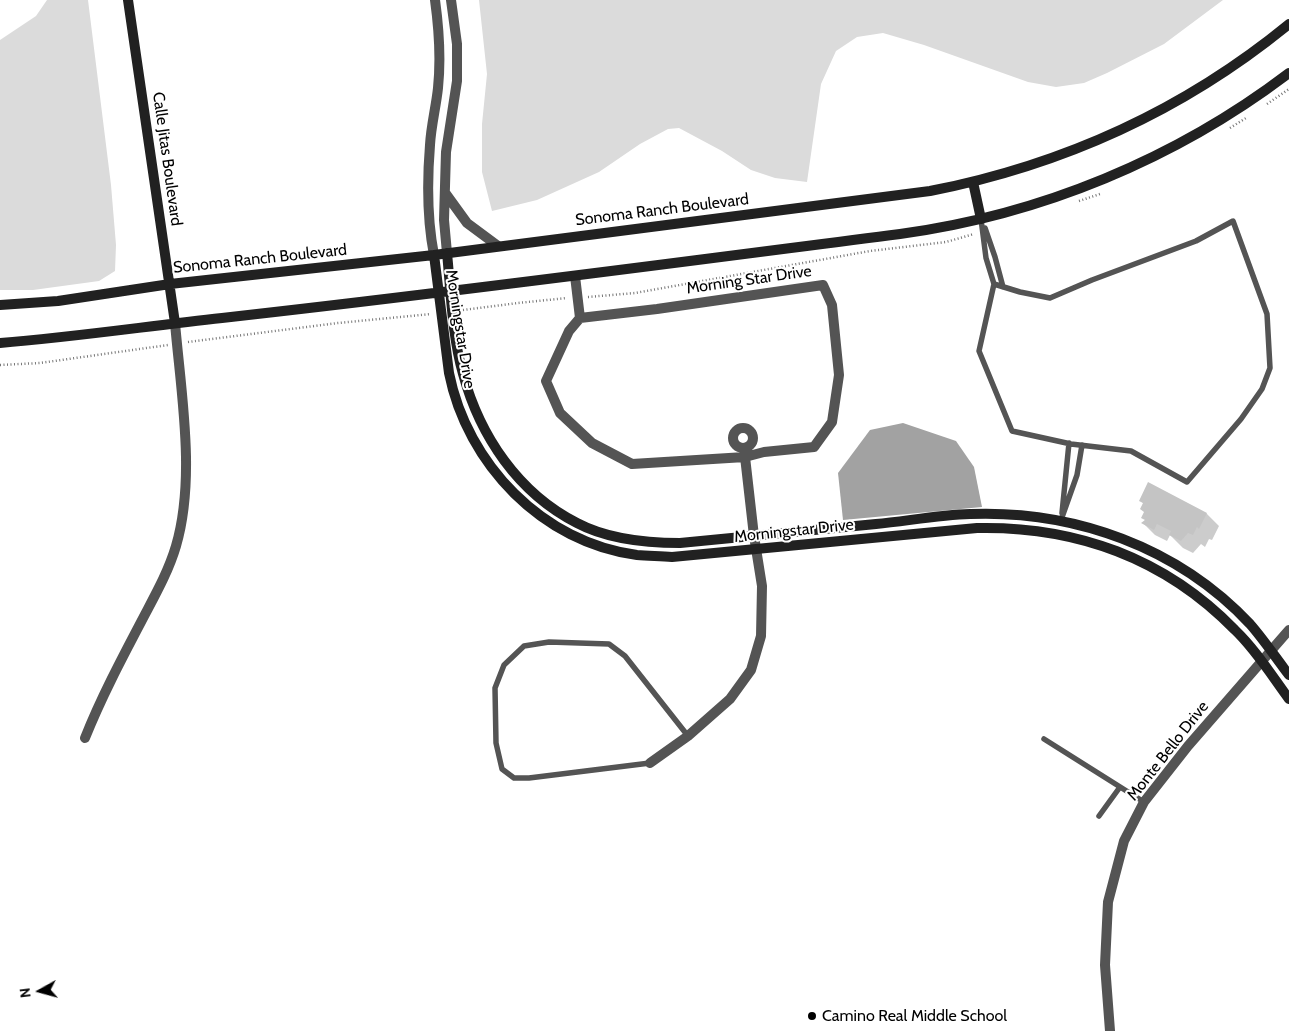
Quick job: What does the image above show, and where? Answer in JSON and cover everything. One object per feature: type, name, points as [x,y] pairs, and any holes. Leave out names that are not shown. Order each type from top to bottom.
[{"type":"main road","name":"Calle Jitas Boulevard","points":[[128,0],[175,323]]},
{"type":"main road","name":"Sonoma Ranch Boulevard","points":[[0,305],[58,301],[170,284],[434,256],[498,246],[930,191],[973,182],[1021,169],[1066,153],[1137,122],[1212,80],[1289,24]]},
{"type":"main road","points":[[0,343],[62,338],[175,323],[438,294],[924,231],[981,220],[1061,196],[1146,160],[1229,115],[1289,73]]},
{"type":"main road","points":[[973,182],[981,220]]},
{"type":"main road","name":"Morningstar Drive","points":[[447,254],[459,361],[479,420],[493,446],[520,481],[543,501],[578,524],[636,541],[680,543],[970,514],[1027,515],[1061,520],[1122,537],[1176,564],[1228,603],[1250,624],[1289,675]]},
{"type":"main road","name":"Morningstar Drive","points":[[434,256],[452,388],[462,418],[474,443],[488,465],[518,498],[562,530],[600,546],[637,555],[689,556],[977,528],[1025,529],[1089,541],[1132,557],[1168,576],[1209,606],[1225,619],[1248,644],[1289,699]]},
{"type":"main road","points":[[1058,534],[1061,520]]},
{"type":"street","points":[[434,256],[429,230],[428,198],[430,141],[438,86],[439,39],[435,0]]},
{"type":"street","points":[[447,254],[444,220],[447,144],[457,81],[457,44],[451,0]]},
{"type":"street","points":[[446,194],[467,223],[498,246]]},
{"type":"street","points":[[575,276],[580,318],[568,331],[546,381],[560,414],[592,443],[632,464],[744,452],[762,586],[761,636],[751,670],[730,700],[688,736],[650,763]]},
{"type":"street","name":"Morning Star Drive","points":[[580,318],[823,285],[832,305],[839,374],[832,422],[814,447],[744,452]]},
{"type":"street","points":[[85,738],[110,681],[169,567],[180,530],[185,496],[185,444],[175,323]]},
{"type":"street","name":"Monte Bello Drive","points":[[1110,1031],[1105,966],[1108,902],[1124,842],[1144,802],[1188,746],[1289,630]]},
{"type":"lane","points":[[430,141],[447,144]]},
{"type":"lane","points":[[981,220],[986,258],[994,284],[979,351],[1012,430],[1069,443],[1131,451],[1187,482],[1241,419],[1262,389],[1270,368],[1267,314],[1233,221],[1196,242],[1092,280],[1050,298],[994,284]]},
{"type":"lane","points":[[981,220],[996,257],[1003,286]]},
{"type":"lane","points":[[1061,520],[1069,443]]},
{"type":"lane","points":[[1061,520],[1077,475],[1082,445]]},
{"type":"lane","points":[[650,763],[529,778],[514,778],[502,769],[496,742],[495,688],[504,665],[524,646],[549,642],[609,644],[625,656],[688,736]]},
{"type":"lane","points":[[1044,738],[1144,802]]},
{"type":"lane","points":[[1099,816],[1120,787]]},
{"type":"shaded area","points":[[47,0],[88,0],[111,185],[116,245],[115,271],[99,281],[33,290],[0,290],[0,40],[36,16]]},
{"type":"shaded area","points":[[479,0],[1223,0],[1164,44],[1084,83],[1056,87],[1028,82],[924,45],[883,33],[857,37],[836,51],[821,84],[807,182],[775,178],[751,170],[722,151],[679,128],[668,129],[640,144],[599,172],[537,200],[492,211],[482,172],[482,124],[487,74]]},
{"type":"shaded area","points":[[903,423],[956,441],[974,467],[982,507],[843,520],[838,473],[870,430]]},
{"type":"building","points":[[1148,482],[1207,513],[1199,529],[1197,527],[1193,535],[1188,533],[1181,541],[1169,535],[1171,531],[1157,524],[1154,530],[1141,523],[1145,520],[1141,518],[1144,512],[1140,509],[1143,503],[1139,501]]},
{"type":"place","name":"Camino Real Middle School","points":[[812,1016]]}]
